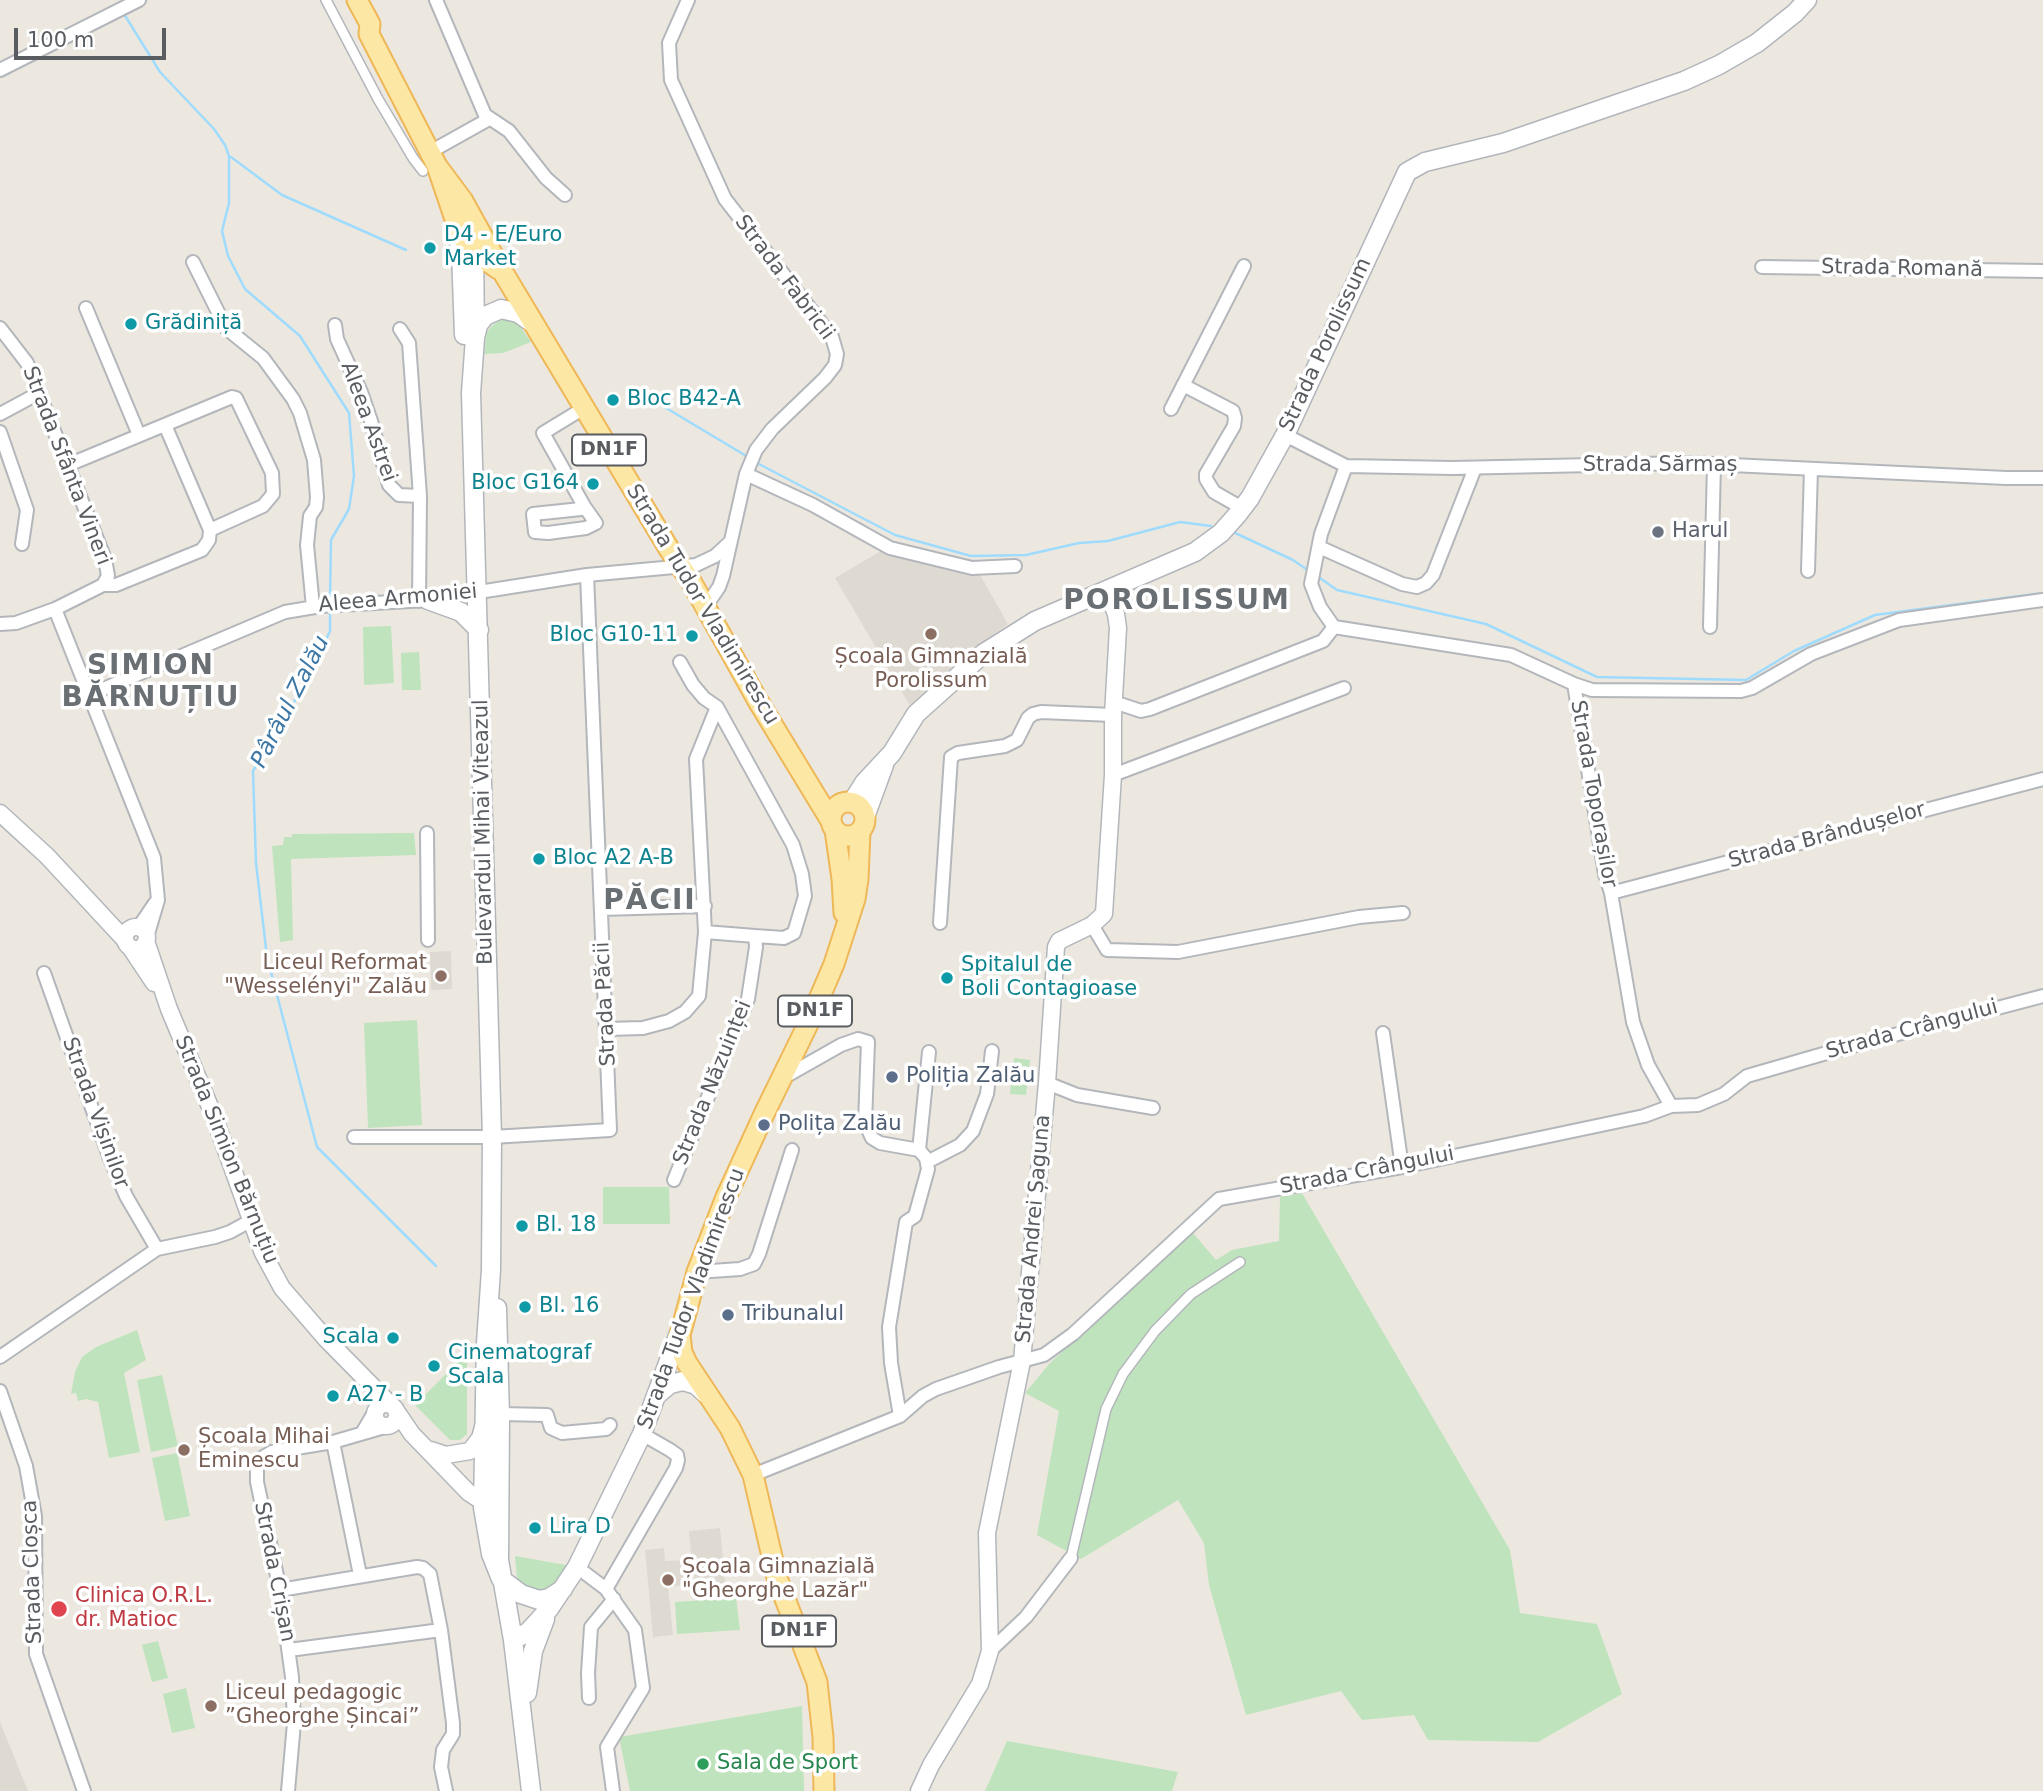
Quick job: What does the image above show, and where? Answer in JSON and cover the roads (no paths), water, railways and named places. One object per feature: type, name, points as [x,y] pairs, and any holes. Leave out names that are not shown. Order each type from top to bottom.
[{"type":"main road","name":"Bulevardul Mihai Viteazul","points":[[342,0],[359,30],[369,34]]},
{"type":"main road","name":"Bulevardul Mihai Viteazul","points":[[357,0],[370,24],[369,34],[457,227]]},
{"type":"main road","name":"Strada Porolissum","points":[[862,825],[885,762],[916,714],[985,653],[1035,621],[1195,552],[1221,533],[1242,509],[1285,435],[1407,172],[1425,162],[1503,143],[1685,81],[1757,43],[1807,0]]},
{"type":"main road","name":"Bulevardul Mihai Viteazul","points":[[430,163],[463,201],[470,221],[473,258],[475,338],[471,393],[479,630],[483,1136],[491,1270],[486,1343],[492,1419],[491,1554],[501,1579],[513,1640],[531,1791]]},
{"type":"main road","name":"Strada Tudor Vladimirescu","points":[[463,201],[584,408],[706,606],[758,701],[810,783],[833,826],[844,891],[842,939]]},
{"type":"main road","name":"Strada Tudor Vladimirescu","points":[[457,227],[473,258],[509,281]]},
{"type":"main road","name":"Bulevardul Mihai Viteazul","points":[[471,393],[465,352],[473,258]]},
{"type":"main road","points":[[475,338],[478,325],[493,311],[509,309],[535,325]]},
{"type":"main road","points":[[423,600],[461,612],[479,630]]},
{"type":"main road","name":"Strada Porolissum","points":[[849,802],[885,762]]},
{"type":"main road","points":[[810,783],[849,802],[861,808],[862,825],[845,836],[833,826],[834,810],[849,802]]},
{"type":"main road","name":"Strada Tudor Vladimirescu","points":[[513,1640],[527,1632],[549,1609],[577,1567],[642,1434],[667,1370],[697,1272],[736,1176],[820,999],[842,939],[858,879],[862,825]]},
{"type":"main road","name":"DN1F","points":[[681,1326],[680,1346],[738,1442],[753,1475],[777,1578],[817,1682],[821,1699],[824,1791]]},
{"type":"main road","points":[[667,1370],[671,1363],[679,1360],[686,1363],[695,1374]]},
{"type":"main road","points":[[658,1394],[670,1384],[683,1381],[700,1389],[715,1403]]},
{"type":"main road","points":[[501,1579],[521,1594],[539,1600],[549,1598],[563,1589]]},
{"type":"main road","points":[[524,1732],[533,1651],[549,1609]]},
{"type":"street","points":[[0,70],[138,0]]},
{"type":"street","points":[[326,0],[340,23],[353,54],[413,158],[430,163],[489,119]]},
{"type":"street","points":[[436,0],[485,115],[502,124],[546,178],[565,195]]},
{"type":"street","name":"Strada Fabricii","points":[[688,0],[669,43],[671,80],[725,199],[832,337],[836,354],[835,365],[825,378],[772,429],[756,450],[747,470],[719,587],[706,606]]},
{"type":"street","points":[[192,262],[226,328],[263,358],[300,413],[314,460],[317,497],[316,507],[310,516],[307,545],[317,606]]},
{"type":"street","points":[[1171,409],[1244,266]]},
{"type":"street","name":"Strada Romană","points":[[1762,267],[2043,271]]},
{"type":"street","points":[[86,307],[139,435]]},
{"type":"street","name":"Aleea Astrei","points":[[335,325],[337,339],[368,411],[389,485],[398,495],[420,496]]},
{"type":"street","name":"Strada Sfânta Vineri","points":[[0,328],[27,363],[105,559],[108,576],[103,585],[55,610],[16,623],[0,624]]},
{"type":"street","name":"Aleea Astrei","points":[[400,329],[409,344],[420,496],[423,600]]},
{"type":"street","points":[[1183,385],[1233,411],[1234,426],[1206,474],[1206,479],[1211,489],[1242,509]]},
{"type":"street","points":[[0,414],[39,393]]},
{"type":"street","points":[[68,465],[232,397],[239,399],[272,472],[273,494],[263,506],[210,530]]},
{"type":"street","points":[[584,408],[543,433],[584,506]]},
{"type":"street","points":[[103,585],[116,585],[202,550],[209,540],[210,530],[165,425]]},
{"type":"street","points":[[0,432],[27,510],[22,544]]},
{"type":"street","name":"Strada Sărmaș","points":[[1285,435],[1346,466],[1475,468],[1713,464],[2043,478]]},
{"type":"street","points":[[1710,627],[1713,464]]},
{"type":"street","points":[[940,923],[951,757],[958,753],[1005,746],[1017,740],[1028,718],[1033,714],[1150,709],[1323,641],[1334,627],[1320,607],[1311,584],[1321,534],[1346,466]]},
{"type":"street","points":[[1319,547],[1402,584],[1417,587],[1426,583],[1433,575],[1475,468]]},
{"type":"street","points":[[1808,571],[1811,469]]},
{"type":"street","points":[[747,470],[890,548],[972,568],[1015,566]]},
{"type":"street","points":[[681,567],[706,562],[723,550],[731,540]]},
{"type":"street","name":"Aleea Armoniei","points":[[89,695],[285,612],[317,606],[423,600],[587,576],[681,567]]},
{"type":"street","name":"Strada Păcii","points":[[483,1136],[610,1130],[587,576]]},
{"type":"street","points":[[1107,591],[1118,628],[1113,709],[1113,775],[1104,914],[1092,925],[1107,950],[1178,952],[1359,917],[1403,913]]},
{"type":"street","points":[[1574,684],[1592,690],[1741,691],[1752,688],[1811,654],[1899,620],[2043,600]]},
{"type":"street","points":[[55,610],[151,848],[158,900],[137,937]]},
{"type":"street","name":"Strada Toporașilor","points":[[1334,627],[1511,655],[1574,684],[1605,874],[1611,893],[1633,1022],[1648,1065],[1671,1106]]},
{"type":"street","points":[[680,662],[693,685],[704,698],[718,707],[793,845],[802,874],[805,896],[794,933],[784,938],[705,932]]},
{"type":"street","points":[[1113,775],[1344,688]]},
{"type":"street","points":[[607,1029],[643,1028],[669,1021],[685,1012],[699,996],[705,906],[696,759],[718,707]]},
{"type":"street","name":"Strada Brândușelor","points":[[1611,893],[2043,779]]},
{"type":"street","name":"Strada Simion Bărnuțiu","points":[[0,813],[47,856],[87,897],[99,914],[137,937],[213,1114],[263,1253],[282,1288],[371,1388],[386,1414],[426,1447],[468,1492],[491,1500]]},
{"type":"street","points":[[427,833],[428,940]]},
{"type":"street","points":[[601,909],[705,906]]},
{"type":"street","name":"Strada Andrei Șaguna","points":[[919,1791],[931,1765],[980,1684],[990,1651],[986,1533],[1022,1361],[1047,1083],[1056,947],[1059,941],[1092,925]]},
{"type":"street","name":"Strada Năzuinței","points":[[674,1180],[748,999],[756,947],[755,936]]},
{"type":"street","name":"Strada Vișinilor","points":[[44,973],[109,1156],[126,1196],[157,1249]]},
{"type":"street","name":"Strada Crângului","points":[[753,1475],[900,1416],[923,1396],[936,1389],[1044,1355],[1073,1334],[1219,1199],[1402,1167],[1644,1116],[1671,1106],[1698,1105],[1724,1094],[1747,1076],[2043,996]]},
{"type":"street","points":[[1383,1034],[1402,1167]]},
{"type":"street","points":[[781,1080],[841,1045],[858,1039],[868,1042],[865,1123],[868,1130],[872,1138],[880,1143],[919,1150],[926,1158],[928,1169],[915,1216],[906,1222],[889,1327],[891,1363],[900,1416]]},
{"type":"street","points":[[927,1162],[960,1145],[973,1131],[987,1094],[992,1051]]},
{"type":"street","points":[[919,1150],[929,1052]]},
{"type":"street","points":[[1047,1083],[1077,1095],[1153,1108]]},
{"type":"street","points":[[354,1138],[483,1136]]},
{"type":"street","points":[[697,1272],[740,1269],[754,1264],[792,1150]]},
{"type":"street","points":[[0,1357],[157,1249],[215,1237],[250,1221]]},
{"type":"street","points":[[990,1651],[1026,1617],[1071,1558],[1106,1409],[1123,1374],[1155,1331],[1191,1294],[1240,1262]]},
{"type":"street","name":"Strada Cloșca","points":[[0,1391],[26,1466],[35,1516],[36,1654],[84,1791]]},
{"type":"street","points":[[362,1433],[386,1414]]},
{"type":"street","name":"Strada Crișan","points":[[288,1791],[294,1723],[289,1650],[280,1590],[257,1482],[260,1459],[272,1452],[362,1433],[386,1414]]},
{"type":"street","points":[[426,1447],[438,1454],[465,1453],[476,1445],[492,1419],[547,1415],[551,1428],[562,1433],[606,1429],[610,1425]]},
{"type":"street","points":[[589,1698],[591,1627],[678,1460],[677,1455],[642,1434]]},
{"type":"street","points":[[333,1441],[360,1575]]},
{"type":"street","points":[[577,1567],[610,1594],[635,1630],[643,1688],[607,1747],[613,1791]]},
{"type":"street","points":[[280,1590],[360,1575],[423,1568],[429,1574],[441,1630],[453,1723],[453,1734],[443,1750],[441,1767],[446,1791]]},
{"type":"street","points":[[289,1650],[441,1630]]},
{"type":"waterway","name":"Pârâul Zalău","points":[[124,14],[160,72],[214,129],[225,145],[229,156],[229,203],[222,231],[228,256],[245,289],[300,336],[349,413],[354,476],[349,509],[331,540],[330,600]]},
{"type":"waterway","points":[[231,157],[282,195],[406,250]]},
{"type":"waterway","points":[[641,393],[748,457]]},
{"type":"waterway","points":[[757,463],[895,535],[971,556],[1026,555],[1079,543],[1108,541],[1180,522],[1211,526]]},
{"type":"waterway","points":[[1233,532],[1293,560],[1309,571]]},
{"type":"waterway","points":[[1317,576],[1337,590],[1486,624],[1597,677],[1746,680],[1794,651],[1875,615],[2043,593]]},
{"type":"waterway","name":"Pârâul Zalău","points":[[330,610],[330,631],[307,680],[253,771],[256,863],[267,957],[317,1147],[436,1266]]},
{"type":"place","name":"D4 - E/Euro Market","points":[[430,248]]},
{"type":"place","name":"Grădiniță","points":[[131,324]]},
{"type":"place","name":"Bloc B42-A","points":[[613,400]]},
{"type":"place","name":"Bloc G164","points":[[593,484]]},
{"type":"place","name":"Harul","points":[[1658,532]]},
{"type":"place","name":"Școala Gimnazială Porolissum","points":[[931,634]]},
{"type":"place","name":"Bloc G10-11","points":[[692,636]]},
{"type":"place","name":"Bloc A2 A-B","points":[[539,859]]},
{"type":"place","name":"Liceul Reformat \"Wesselényi\" Zalău","points":[[441,976]]},
{"type":"place","name":"Spitalul de Boli Contagioase","points":[[947,978]]},
{"type":"place","name":"Poliția Zalău","points":[[892,1077]]},
{"type":"place","name":"Polița Zalău","points":[[764,1125]]},
{"type":"place","name":"Bl. 18","points":[[522,1226]]},
{"type":"place","name":"Bl. 16","points":[[525,1307]]},
{"type":"place","name":"Tribunalul","points":[[728,1315]]},
{"type":"place","name":"Scala","points":[[393,1338]]},
{"type":"place","name":"Cinematograf Scala","points":[[434,1366]]},
{"type":"place","name":"A27 - B","points":[[333,1396]]},
{"type":"place","name":"Școala Mihai Eminescu","points":[[184,1450]]},
{"type":"place","name":"Lira D","points":[[535,1528]]},
{"type":"place","name":"Școala Gimnazială \"Gheorghe Lazăr\"","points":[[668,1580]]},
{"type":"place","name":"Clinica O.R.L. dr. Matioc","points":[[59,1609]]},
{"type":"place","name":"Liceul pedagogic ”Gheorghe Șincai”","points":[[211,1706]]},
{"type":"place","name":"Sala de Sport","points":[[703,1764]]},
{"type":"district","name":"POROLISSUM","points":[[1177,602]]},
{"type":"district","name":"SIMION BĂRNUȚIU","points":[[151,683]]},
{"type":"district","name":"PĂCII","points":[[650,902]]}]
